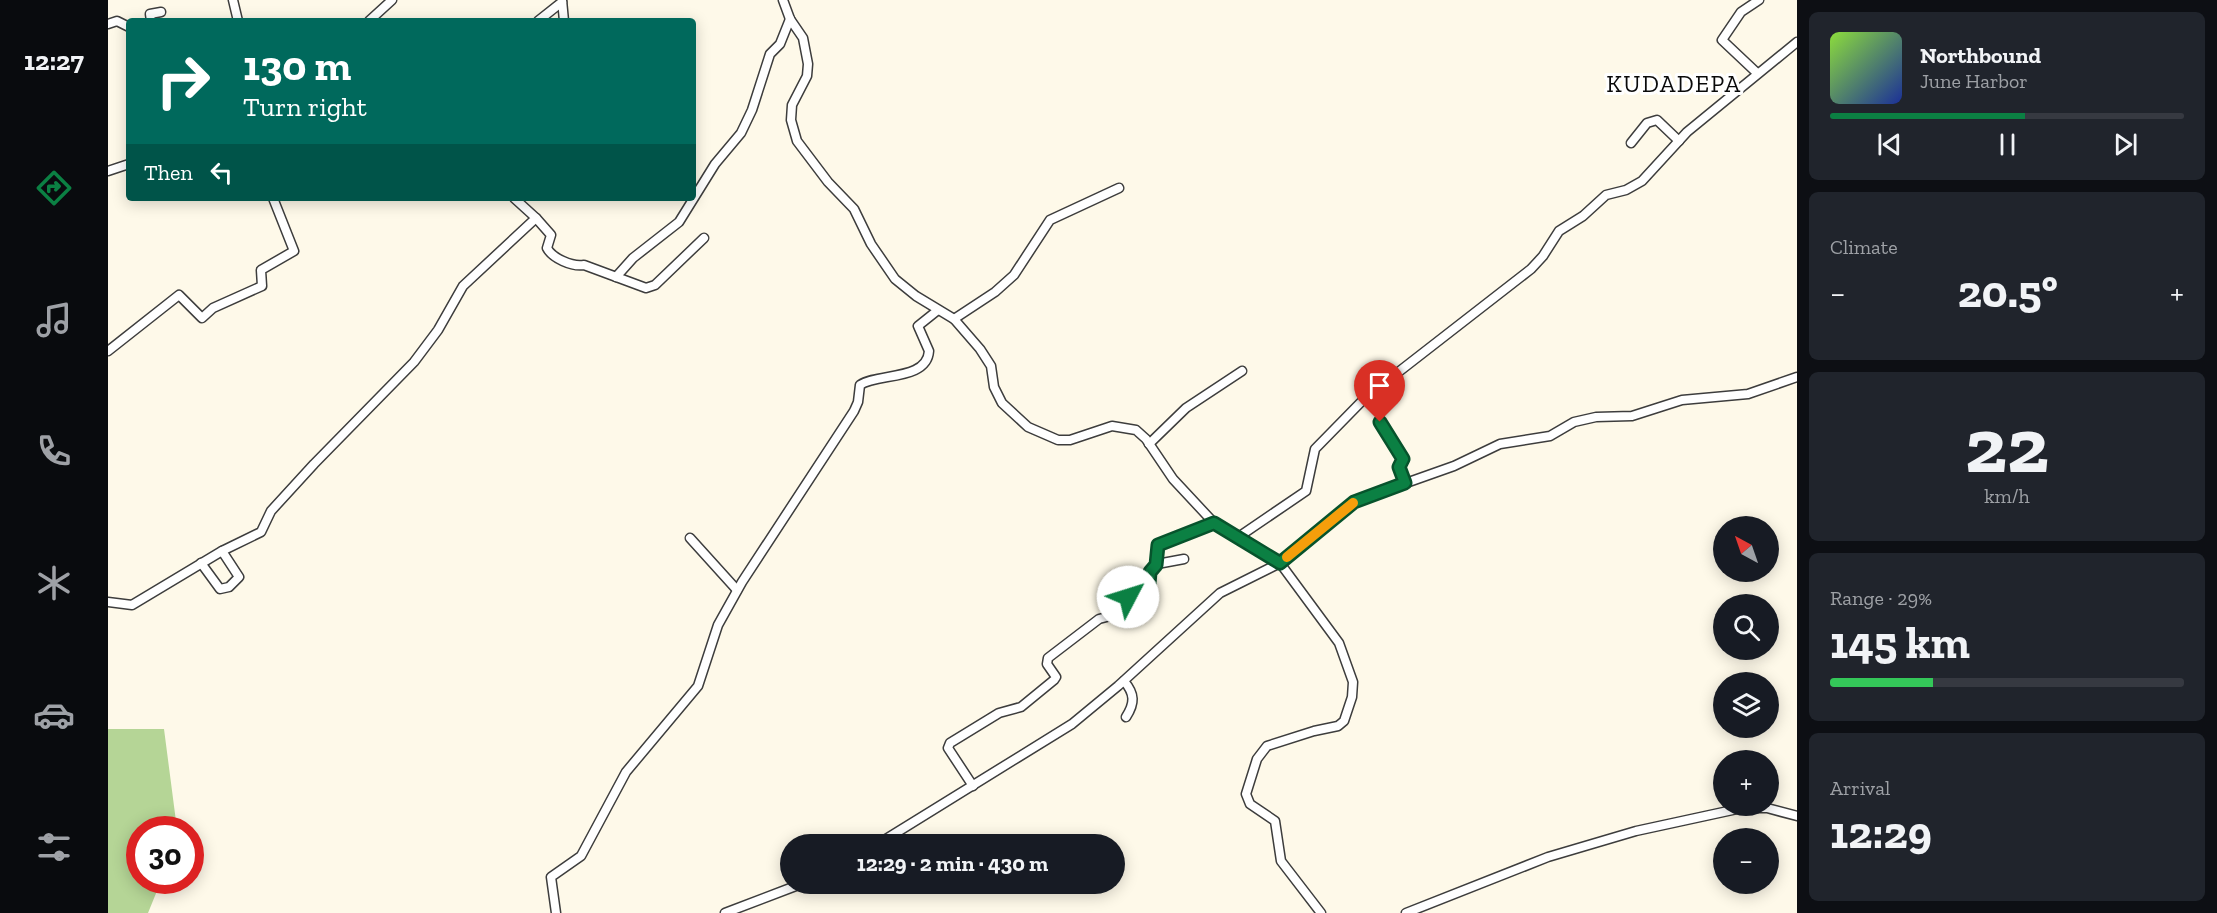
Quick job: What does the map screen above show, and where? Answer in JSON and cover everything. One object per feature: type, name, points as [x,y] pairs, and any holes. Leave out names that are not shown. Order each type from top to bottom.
[{"type":"street","points":[[233,0],[237,18]]},
{"type":"street","points":[[372,18],[392,0]]},
{"type":"street","points":[[1757,74],[1722,40],[1741,12],[1760,0]]},
{"type":"street","points":[[542,18],[562,1]]},
{"type":"street","points":[[562,1],[564,18]]},
{"type":"street","points":[[786,1],[790,19],[803,38],[808,71],[792,105],[791,120],[797,141],[828,183],[854,209],[871,244],[895,279],[954,320],[988,360],[999,398],[1028,427],[1051,438],[1066,441],[1110,426],[1126,426],[1139,432],[1173,479],[1214,523],[1280,563],[1339,644],[1351,671],[1353,693],[1345,719],[1340,725],[1314,730],[1267,747],[1257,759],[1246,795],[1250,804],[1274,819],[1278,828],[1281,861],[1321,913]]},
{"type":"street","points":[[151,18],[150,14],[161,12]]},
{"type":"street","points":[[696,195],[715,165],[741,133],[752,110],[770,54],[780,44],[790,19]]},
{"type":"street","points":[[108,24],[117,21],[126,26]]},
{"type":"street","points":[[1237,538],[1306,491],[1316,448],[1381,383],[1531,269],[1541,259],[1560,229],[1585,214],[1606,195],[1626,190],[1642,181],[1679,141],[1797,42]]},
{"type":"street","points":[[1631,143],[1647,123],[1658,120],[1679,141]]},
{"type":"street","points":[[108,171],[126,165]]},
{"type":"street","points":[[954,320],[1005,284],[1026,260],[1050,220],[1119,188]]},
{"type":"street","points":[[108,351],[179,295],[203,318],[214,308],[262,286],[261,270],[294,251],[274,201]]},
{"type":"street","points":[[517,201],[551,235],[548,252],[575,266],[584,265],[644,287],[652,287],[704,238]]},
{"type":"street","points":[[616,277],[633,258],[679,222],[692,201]]},
{"type":"street","points":[[108,602],[132,605],[222,551],[261,532],[272,510],[414,362],[438,330],[463,286],[536,218]]},
{"type":"street","points":[[556,913],[551,877],[581,856],[626,772],[698,686],[718,625],[737,590],[854,411],[860,384],[909,372],[924,362],[929,351],[918,326],[938,310]]},
{"type":"street","points":[[1149,444],[1186,408],[1242,371]]},
{"type":"street","points":[[894,834],[1072,724],[1124,681],[1220,593],[1280,563],[1354,502],[1454,465],[1500,444],[1551,436],[1574,422],[1596,417],[1632,416],[1682,400],[1748,394],[1797,377]]},
{"type":"street","points":[[1380,422],[1403,459],[1399,467],[1405,483]]},
{"type":"street","points":[[973,786],[948,749],[948,745],[999,713],[1021,707],[1054,680],[1055,676],[1047,664],[1048,658],[1099,619],[1119,614],[1129,596],[1148,585],[1150,572],[1157,564],[1158,545],[1214,523]]},
{"type":"street","points":[[690,538],[737,590]]},
{"type":"street","points":[[201,563],[220,590],[229,587],[238,577],[222,551]]},
{"type":"street","points":[[1157,564],[1184,559]]},
{"type":"street","points":[[1124,681],[1133,699],[1133,705],[1126,717]]},
{"type":"street","points":[[1406,913],[1548,857],[1636,831],[1742,808],[1767,808],[1797,816]]},
{"type":"street","points":[[725,913],[780,892]]},
{"type":"green space","points":[[108,729],[164,729],[175,816],[126,816],[126,894],[156,894],[148,913],[108,913]]},
{"type":"slow traffic","points":[[1287,557],[1353,503]]},
{"type":"district","name":"KUDADEPA","points":[[1674,83]]},
{"type":"route","points":[[1128,597],[1149,584],[1150,572],[1156,565],[1155,550],[1158,545],[1205,529],[1214,523],[1280,563],[1354,502],[1381,490],[1405,483],[1399,467],[1403,459],[1380,422]]}]
